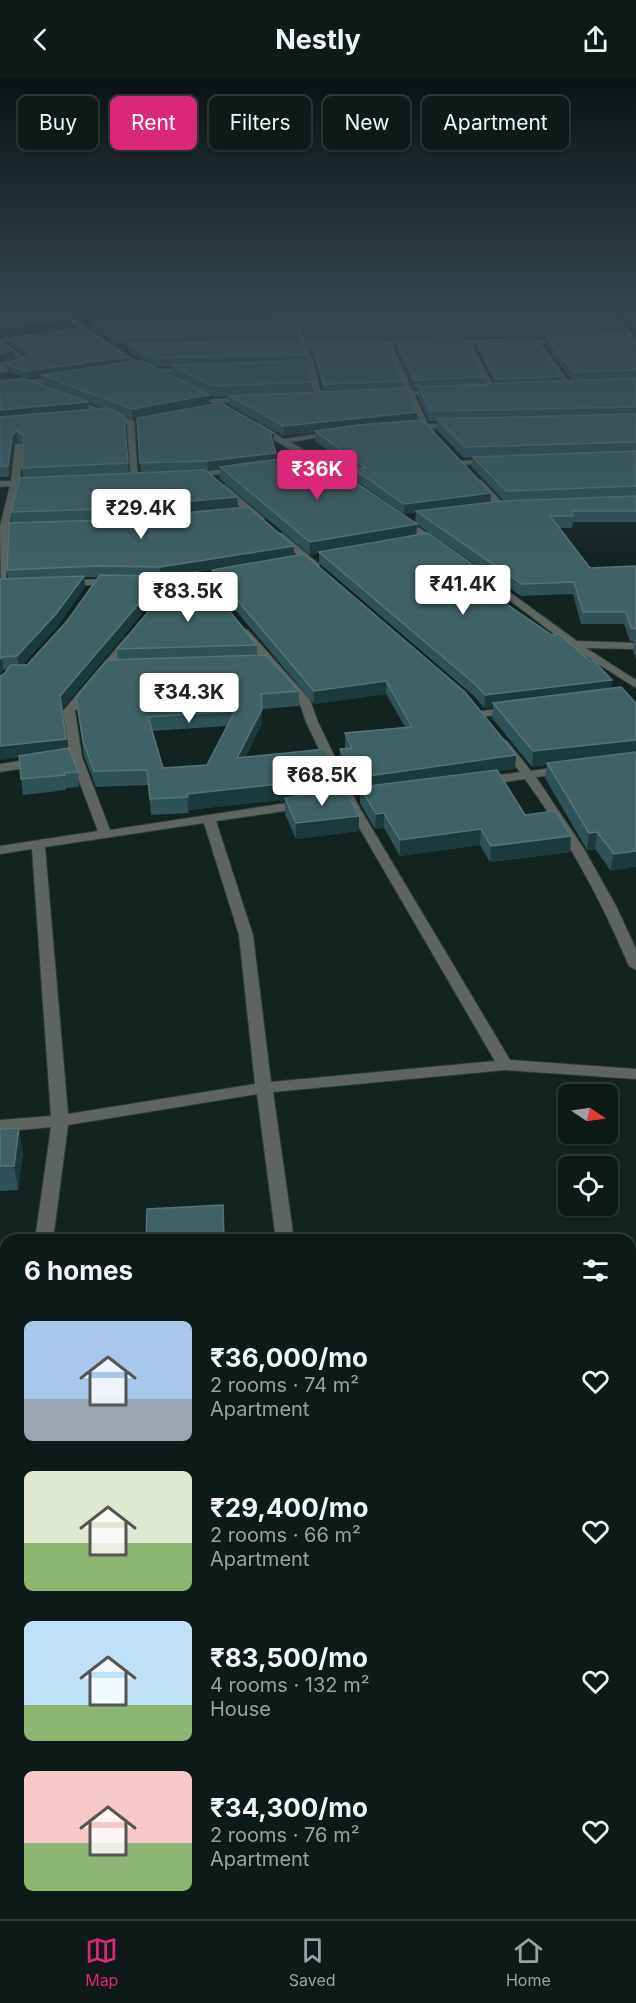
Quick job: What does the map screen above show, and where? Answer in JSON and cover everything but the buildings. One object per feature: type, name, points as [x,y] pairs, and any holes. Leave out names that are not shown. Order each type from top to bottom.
[{"type":"street","points":[[411,394],[425,425],[439,440]]},
{"type":"street","points":[[58,395],[131,423],[143,421]]},
{"type":"street","points":[[203,396],[212,405],[223,407],[233,413]]},
{"type":"street","points":[[308,397],[330,396]]},
{"type":"street","points":[[212,405],[256,399]]},
{"type":"street","points":[[89,417],[110,414]]},
{"type":"street","points":[[243,418],[318,461],[353,485]]},
{"type":"street","points":[[131,423],[135,479]]},
{"type":"street","points":[[402,427],[460,424]]},
{"type":"street","points":[[283,441],[347,432]]},
{"type":"street","points":[[4,586],[4,528],[15,484],[19,445]]},
{"type":"street","points":[[453,455],[467,470]]},
{"type":"street","points":[[177,477],[318,461]]},
{"type":"street","points":[[460,463],[507,461]]},
{"type":"street","points":[[208,475],[328,576]]},
{"type":"street","points":[[474,477],[502,507]]},
{"type":"street","points":[[124,479],[146,478]]},
{"type":"street","points":[[0,484],[47,482]]},
{"type":"street","points":[[491,508],[514,507]]},
{"type":"street","points":[[241,513],[252,512]]},
{"type":"street","points":[[412,518],[398,516],[450,553]]},
{"type":"street","points":[[4,528],[39,527]]},
{"type":"street","points":[[419,541],[430,539]]},
{"type":"street","points":[[171,581],[204,582],[245,571]]},
{"type":"street","points":[[478,573],[574,644],[636,685]]},
{"type":"street","points":[[53,584],[94,586],[128,582]]},
{"type":"street","points":[[235,621],[264,664],[304,700],[312,722],[349,798],[505,1065]]},
{"type":"street","points":[[106,834],[65,758],[69,711],[112,669],[139,627]]},
{"type":"street","points":[[574,644],[636,646]]},
{"type":"street","points":[[525,709],[484,719],[529,775],[589,867],[636,966]]},
{"type":"street","points":[[0,768],[65,758]]},
{"type":"street","points":[[473,782],[577,769]]},
{"type":"street","points":[[0,850],[314,803]]},
{"type":"street","points":[[209,819],[246,935],[284,1234]]},
{"type":"street","points":[[38,845],[60,1121],[45,1234]]},
{"type":"street","points":[[0,1126],[60,1121],[264,1088],[505,1065],[636,1074]]}]
